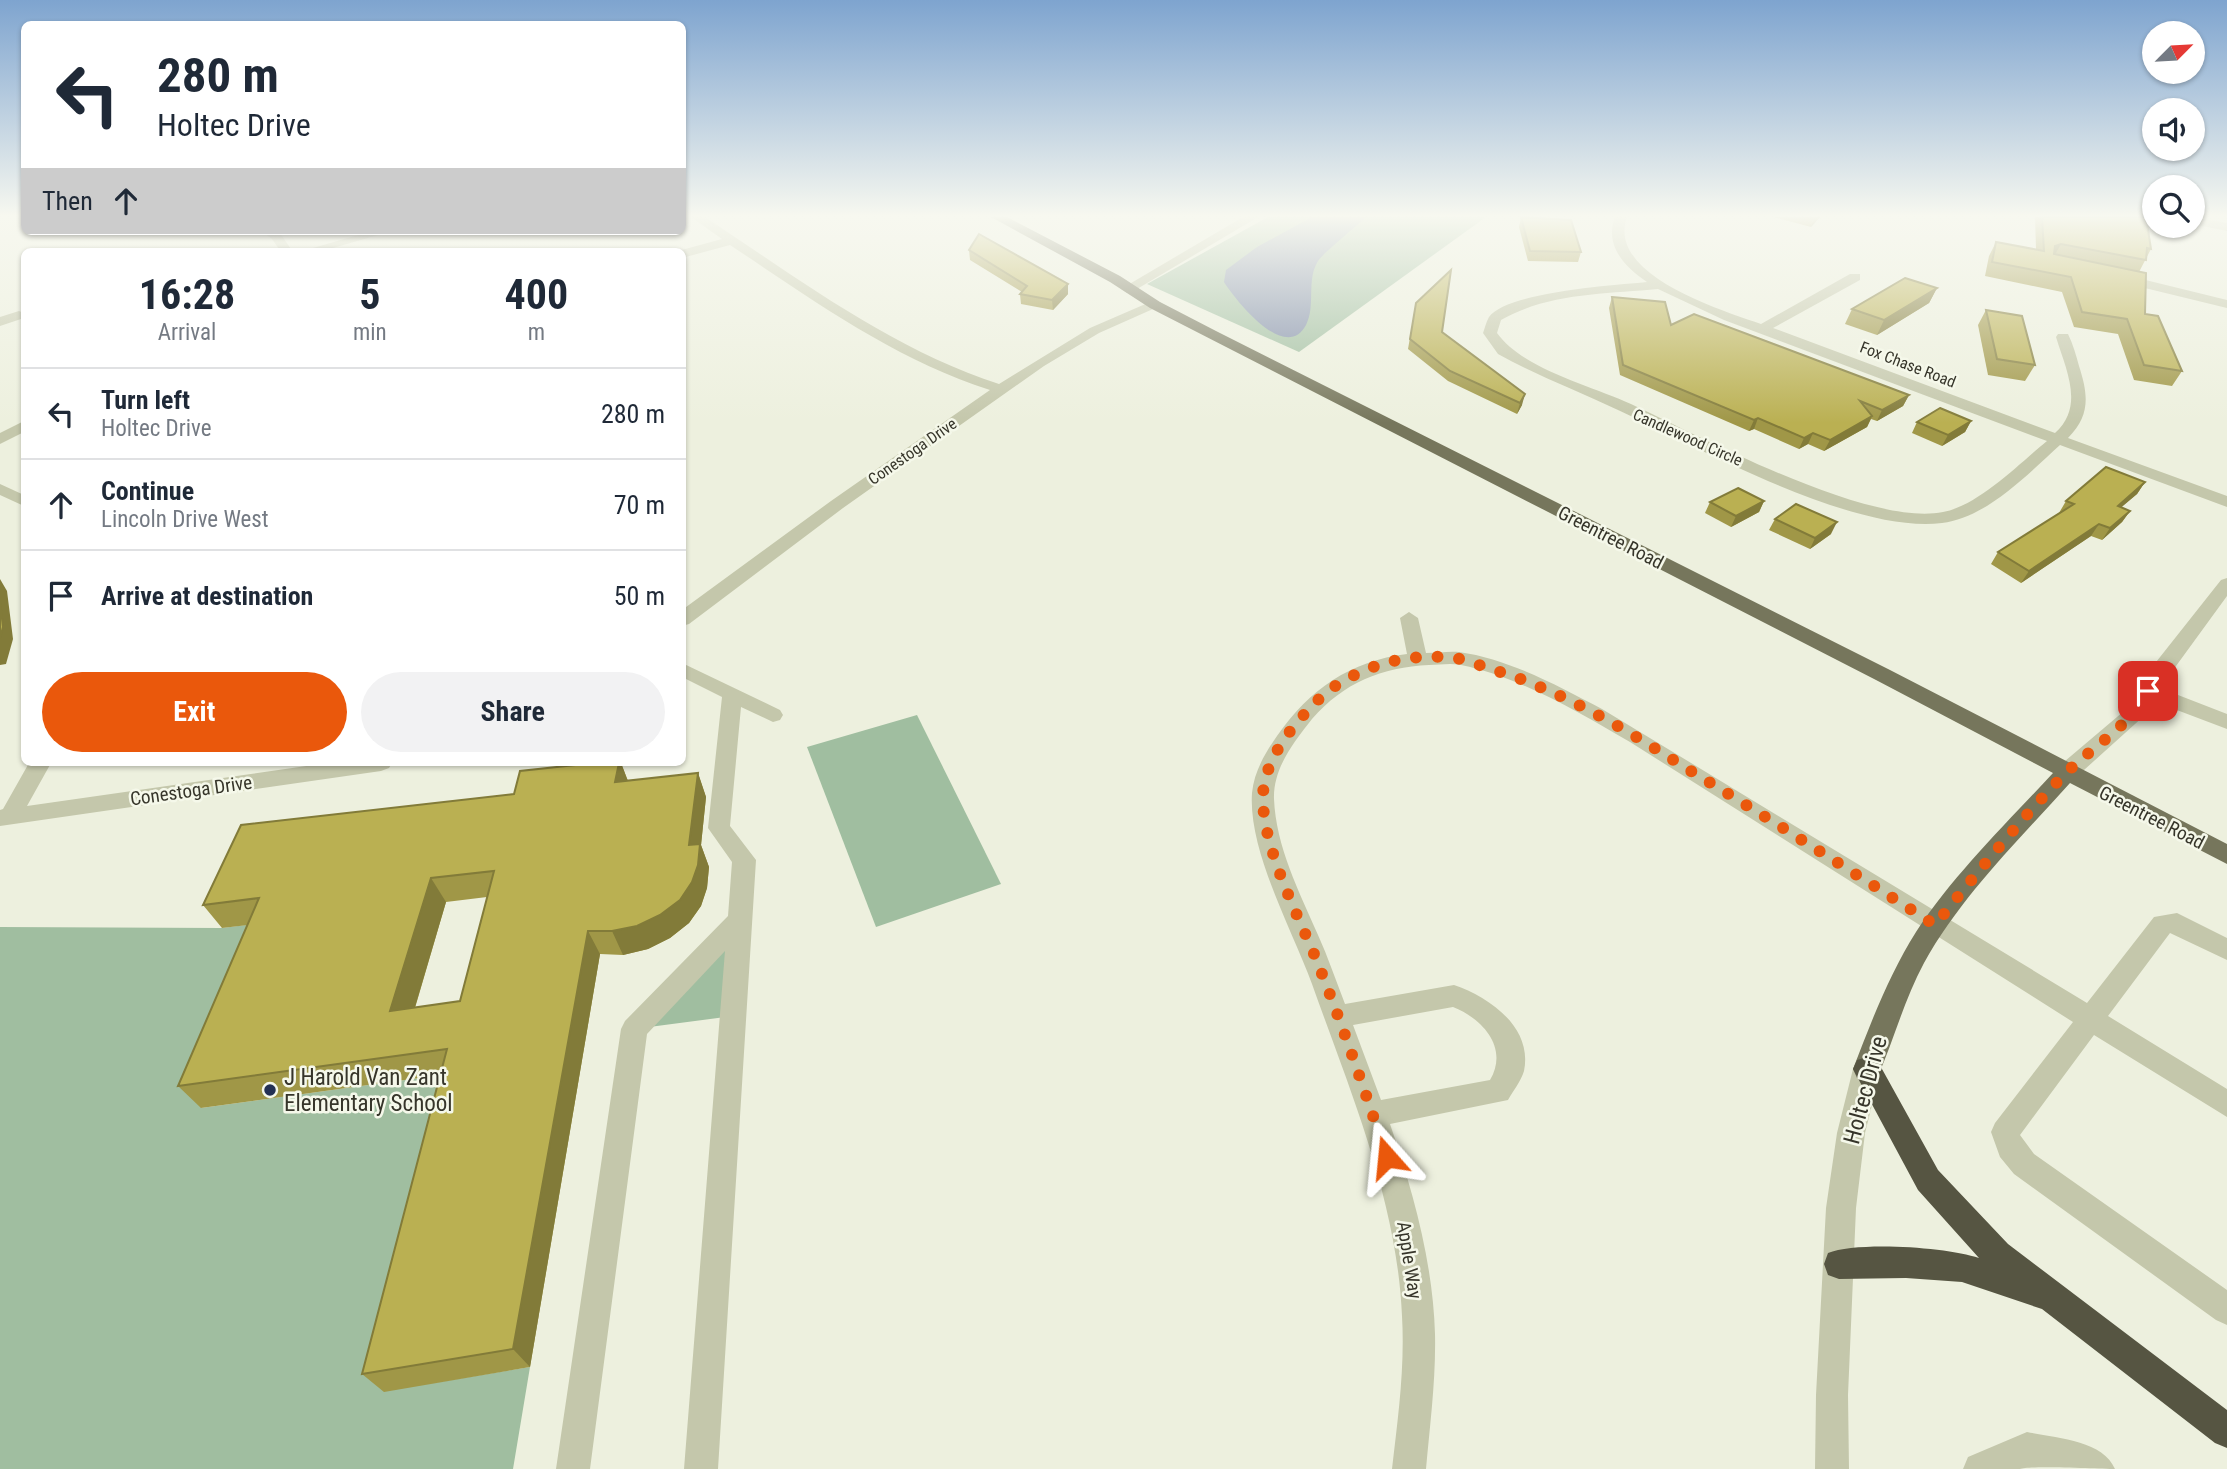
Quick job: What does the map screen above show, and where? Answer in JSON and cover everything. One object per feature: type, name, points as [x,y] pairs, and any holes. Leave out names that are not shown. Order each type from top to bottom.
[{"type":"highway","points":[[1867,1069],[1928,1180],[1997,1255],[2227,1431]]},
{"type":"highway","points":[[1839,1264],[1906,1263],[1962,1267],[2057,1301]]},
{"type":"main road","name":"Greentree Road","points":[[1123,286],[1155,305],[1883,675],[2227,855]]},
{"type":"main road","name":"Holtec Drive","points":[[1867,1069],[1887,1014],[1935,925],[1982,867],[2066,773]]},
{"type":"street","points":[[801,286],[864,328],[963,377],[999,389]]},
{"type":"street","points":[[1127,289],[1133,286]]},
{"type":"street","name":"Candlewood Circle","points":[[1655,286],[1556,298],[1515,307],[1494,318],[1490,333],[1503,351],[1517,359],[1757,468],[1843,502],[1896,516],[1940,518],[1958,513],[1986,497],[2059,439]]},
{"type":"street","name":"Fox Chase Road","points":[[1660,286],[1680,296],[2227,502]]},
{"type":"street","points":[[1764,328],[1840,286]]},
{"type":"street","points":[[2160,286],[2227,304]]},
{"type":"street","name":"Conestoga Drive","points":[[686,617],[855,491],[999,389],[1073,340],[1155,305]]},
{"type":"street","points":[[0,322],[19,315]]},
{"type":"street","points":[[2059,439],[2076,422],[2081,403],[2063,337]]},
{"type":"street","points":[[0,439],[21,428]]},
{"type":"street","points":[[0,489],[21,500]]},
{"type":"street","points":[[2066,773],[2138,710],[2156,676],[2227,584]]},
{"type":"street","points":[[1409,618],[1418,659]]},
{"type":"street","name":"Apple Way","points":[[1409,1469],[1416,1388],[1418,1314],[1410,1245],[1394,1179],[1372,1114],[1314,954],[1293,908],[1266,827],[1263,794],[1270,764],[1286,738],[1327,691],[1355,672],[1385,662],[1459,659],[1530,680],[1565,697],[1637,737],[1935,925],[2227,1104]]},
{"type":"street","points":[[686,671],[774,715]]},
{"type":"street","points":[[2148,691],[2227,722]]},
{"type":"street","points":[[701,1469],[744,860],[719,828],[732,694]]},
{"type":"street","points":[[5,818],[38,766]]},
{"type":"street","name":"Conestoga Drive","points":[[5,818],[360,766]]},
{"type":"street","points":[[573,1469],[634,1029],[740,920]]},
{"type":"street","points":[[2227,950],[2177,923],[2163,924],[2007,1125],[2006,1140],[2024,1164],[2227,1309]]},
{"type":"street","points":[[1336,1017],[1454,996],[1474,1004],[1488,1014],[1507,1038],[1512,1062],[1506,1080],[1498,1091],[1372,1114]]},
{"type":"street","name":"Holtec Drive","points":[[1832,1469],[1832,1395],[1841,1208],[1851,1133],[1867,1069]]},
{"type":"street","points":[[1980,1469],[2027,1449],[2087,1463],[2098,1469]]},
{"type":"green space","points":[[1150,286],[1391,286],[1299,352]]},
{"type":"green space","points":[[917,715],[1001,884],[876,927],[807,747]]},
{"type":"green space","points":[[740,920],[733,1016],[634,1029]]},
{"type":"green space","points":[[278,921],[201,1108],[463,1072],[384,1391],[530,1367],[513,1469],[0,1469],[0,927],[222,928]]},
{"type":"water","points":[[1227,286],[1311,286],[1309,318],[1297,335],[1286,337],[1274,333],[1238,301]]},
{"type":"building","points":[[1027,286],[1066,286],[1052,300],[1020,294]]},
{"type":"building","points":[[1435,286],[1449,286],[1442,332],[1525,394],[1520,403],[1450,371],[1410,339],[1416,303]]},
{"type":"building","points":[[1892,286],[1937,288],[1884,320],[1852,309]]},
{"type":"building","points":[[2074,286],[2146,286],[2145,314],[2158,316],[2182,371],[2144,365],[2127,319],[2082,312]]},
{"type":"building","points":[[1612,297],[1665,302],[1671,325],[1694,314],[1909,395],[1882,410],[1860,401],[1872,416],[1830,440],[1813,433],[1804,438],[1623,365]]},
{"type":"building","points":[[1986,310],[2022,316],[2035,365],[1997,359]]},
{"type":"building","points":[[1940,408],[1971,421],[1948,435],[1917,422]]},
{"type":"building","points":[[2106,467],[2145,482],[2118,506],[2130,511],[2110,528],[2099,524],[2029,571],[1998,552],[2074,504],[2066,501]]},
{"type":"building","points":[[1738,488],[1764,501],[1736,516],[1710,502]]},
{"type":"building","points":[[1796,504],[1837,522],[1815,538],[1775,519]]},
{"type":"building","points":[[0,602],[3,627],[0,638]]},
{"type":"building","name":"J Harold Van Zant Elementary School","points":[[566,766],[618,766],[615,782],[698,773],[689,845],[700,844],[698,865],[692,882],[680,900],[660,915],[637,926],[612,931],[588,931],[513,1349],[362,1374],[447,1049],[178,1086],[259,898],[203,905],[241,825],[514,794],[520,771]],"holes":[[[494,871],[460,1001],[390,1011],[431,878]]]},
{"type":"place","name":"J Harold Van Zant Elementary School","points":[[270,1090]]},
{"type":"route","points":[[1387,1157],[1314,954],[1293,908],[1266,827],[1263,794],[1270,764],[1286,738],[1305,713],[1327,691],[1355,672],[1385,662],[1459,659],[1530,680],[1637,737],[1935,925],[1982,867],[2066,773],[2138,710],[2148,691]]}]
